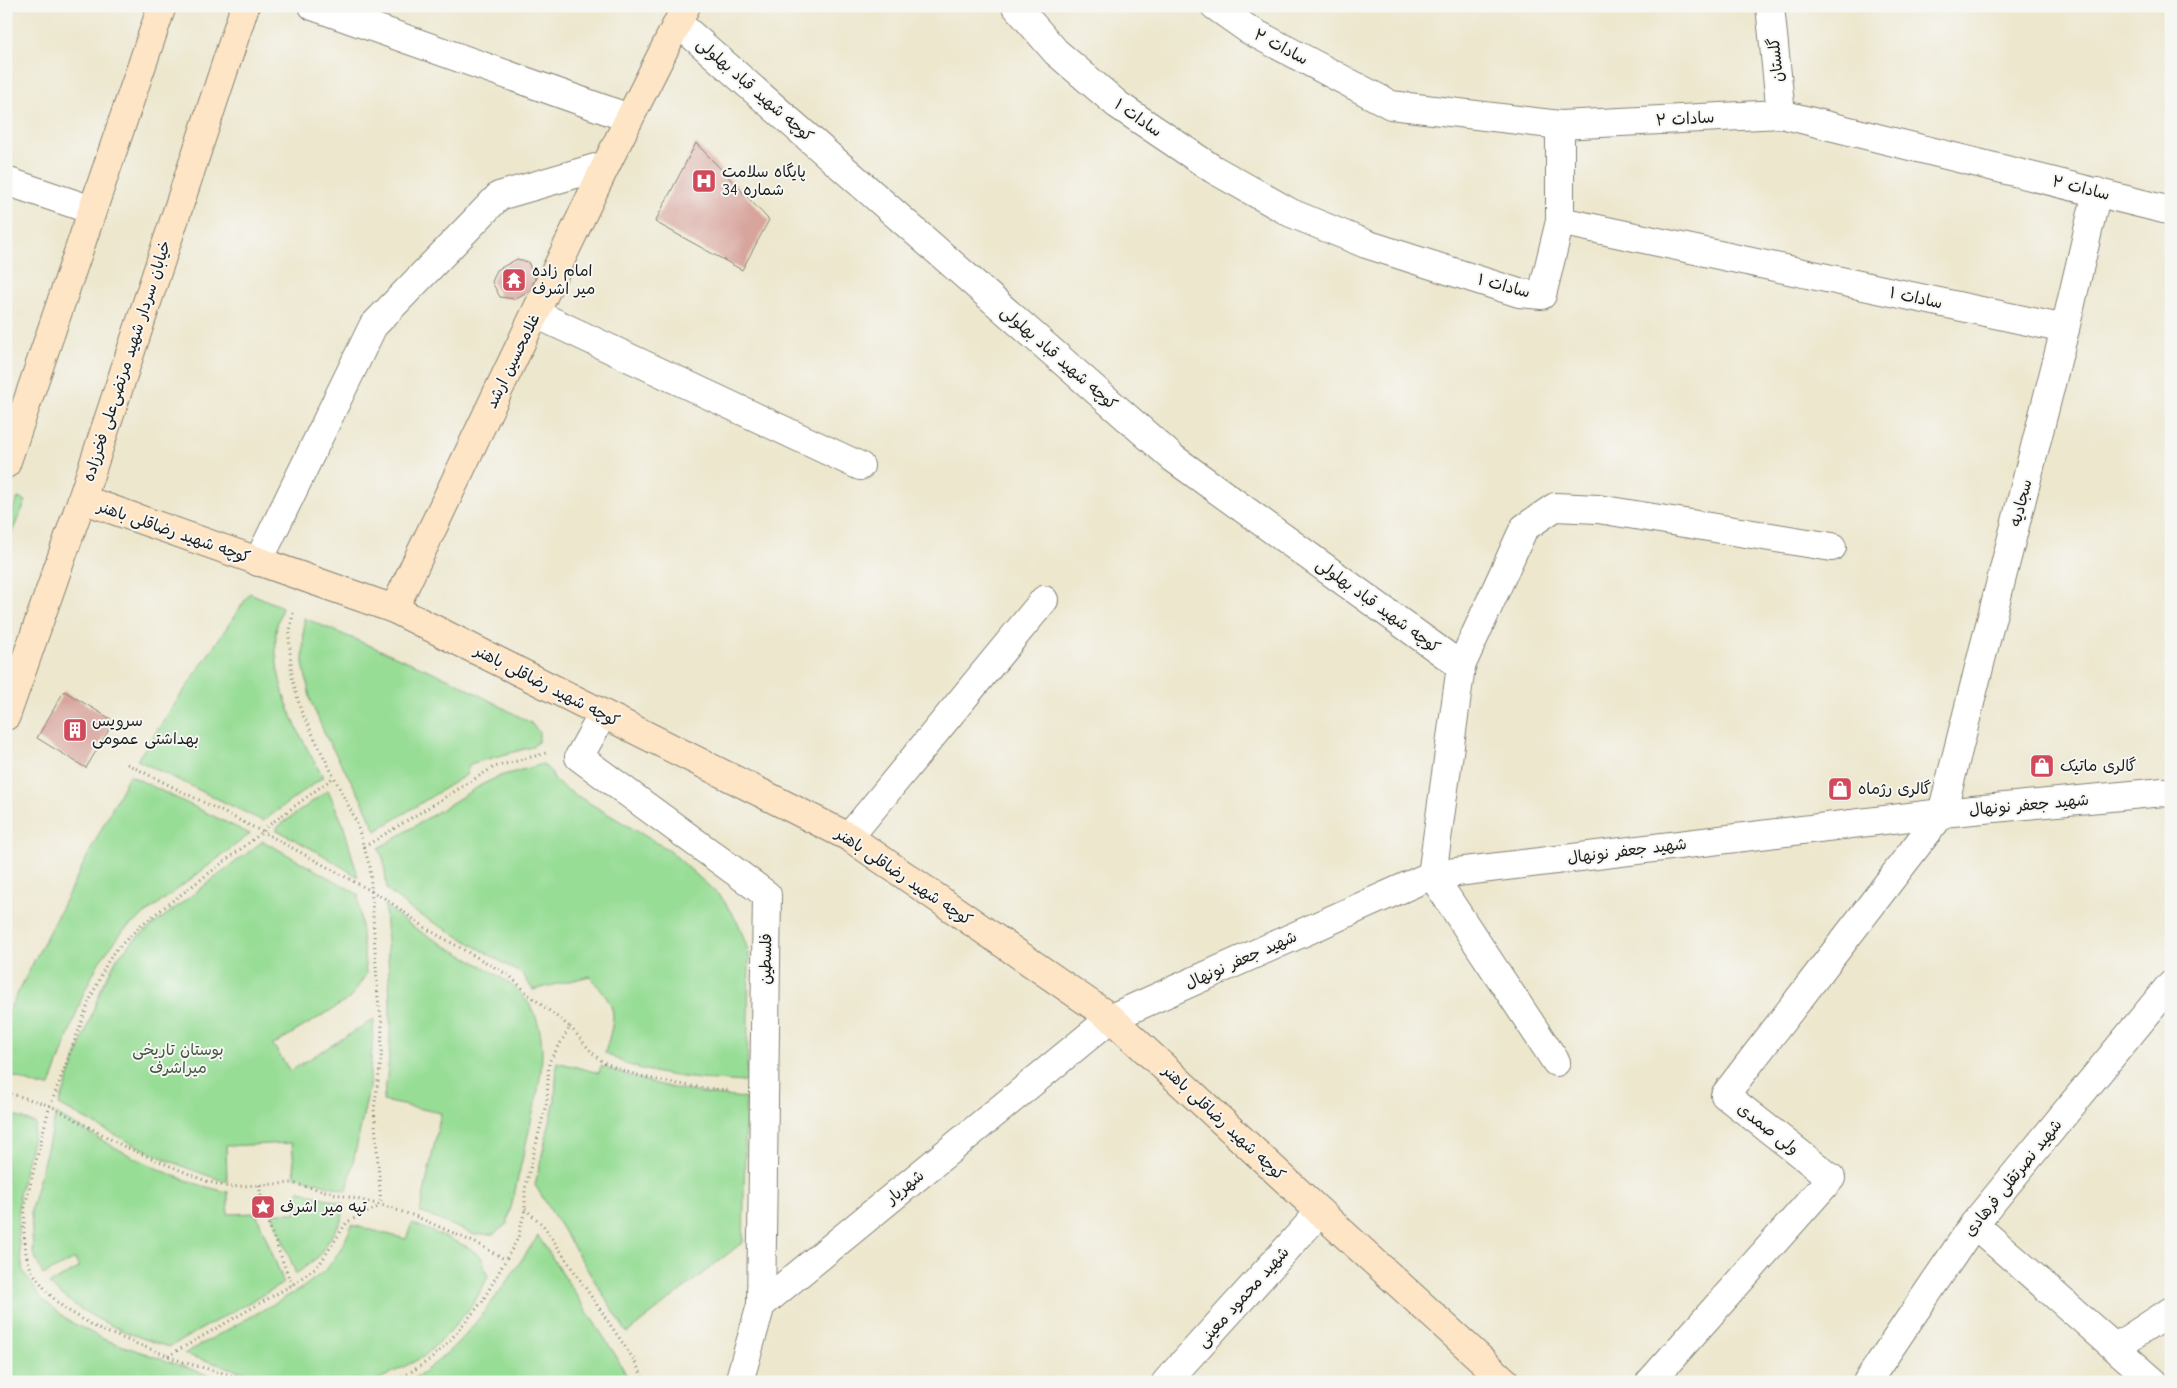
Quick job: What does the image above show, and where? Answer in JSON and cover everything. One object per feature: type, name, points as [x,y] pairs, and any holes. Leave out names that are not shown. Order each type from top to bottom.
[{"type":"street","points":[[7,460],[162,6]]},
{"type":"street","name":"خیابان سردار شهید مرتضی‌علی فخرزاده","points":[[6,716],[82,499],[244,6]]},
{"type":"street","points":[[313,6],[629,118]]},
{"type":"street","name":"سادات ۱","points":[[1016,6],[1056,52],[1118,105],[1213,169],[1291,213],[1366,244],[1519,293],[1542,295],[1560,221],[2065,329]]},
{"type":"street","name":"سادات ۲","points":[[1215,6],[1249,30],[1391,105],[1560,125],[1781,114],[2171,211]]},
{"type":"street","name":"گلستان","points":[[1770,6],[1781,114]]},
{"type":"street","name":"غلامحسین ارشد","points":[[394,610],[629,118],[682,15]]},
{"type":"street","name":"کوچه شهید قباد بهلولی","points":[[682,15],[1173,458],[1461,666]]},
{"type":"street","points":[[1560,125],[1560,221]]},
{"type":"street","points":[[258,562],[373,326],[499,196],[606,166]]},
{"type":"street","points":[[6,181],[92,210]]},
{"type":"street","name":"سجادیه","points":[[1942,813],[2065,329],[2097,192]]},
{"type":"street","points":[[536,314],[860,466]]},
{"type":"street","name":"کوچه شهید رضاقلی باهنر","points":[[82,499],[394,610],[848,837],[1111,1018],[1506,1382]]},
{"type":"street","points":[[1556,1062],[1432,875],[1461,666],[1524,528],[1555,507],[1598,509],[1832,547]]},
{"type":"street","points":[[848,837],[1044,600]]},
{"type":"street","points":[[579,757],[603,714]]},
{"type":"street","name":"فلسطین","points":[[579,757],[767,895],[761,1305]]},
{"type":"street","name":"شهید جعفر نونهال","points":[[1111,1018],[1432,875],[1942,813],[2163,792],[2171,794]]},
{"type":"street","name":"ولی صمدی","points":[[1650,1382],[1831,1178],[1725,1095],[1942,813]]},
{"type":"street","name":"شهید نصرتقلی فرهادی","points":[[1867,1382],[1974,1224],[2171,984]]},
{"type":"street","name":"شهریار","points":[[761,1305],[1111,1018]]},
{"type":"street","name":"شهید محمود معینی","points":[[1166,1382],[1320,1212]]},
{"type":"street","points":[[1974,1224],[2154,1382]]},
{"type":"street","points":[[739,1382],[761,1305]]},
{"type":"street","points":[[2116,1347],[2171,1311]]},
{"type":"path","points":[[293,613],[289,637],[292,677],[301,711],[356,821],[370,866],[378,999],[382,1023],[381,1060],[374,1109],[381,1205]]},
{"type":"path","points":[[364,847],[494,767],[544,753],[579,757]]},
{"type":"path","points":[[127,764],[263,832],[386,899],[427,929],[510,976],[529,996],[570,1027],[601,1060],[633,1073],[701,1087]]},
{"type":"path","points":[[256,1382],[168,1356],[92,1325],[64,1308],[48,1293],[32,1270],[26,1254],[24,1232],[25,1206],[51,1106],[91,997],[114,952],[141,925],[263,832],[265,828],[334,777]]},
{"type":"path","points":[[390,1382],[431,1359],[452,1338],[482,1302],[518,1238],[525,1209],[525,1188],[547,1100],[549,1062],[570,1027]]},
{"type":"path","points":[[6,1092],[51,1106],[123,1146],[206,1181],[228,1187],[292,1183],[381,1205],[415,1216],[506,1260]]},
{"type":"path","points":[[260,1185],[264,1213],[292,1285]]},
{"type":"path","points":[[168,1356],[292,1285],[319,1265],[347,1222],[381,1205]]},
{"type":"path","points":[[525,1209],[543,1225],[634,1360],[645,1382]]},
{"type":"green space","points":[[18,498],[26,501],[6,545],[6,524]]},
{"type":"green space","points":[[250,593],[282,607],[276,630],[278,671],[296,726],[323,777],[263,821],[137,760]]},
{"type":"green space","points":[[304,618],[452,680],[531,723],[539,732],[539,741],[532,747],[470,764],[466,775],[376,831],[362,800],[327,739],[311,702],[303,663]]},
{"type":"green space","points":[[543,764],[551,772],[555,781],[569,791],[669,850],[722,898],[739,925],[749,953],[747,1082],[672,1076],[629,1065],[605,1053],[612,1028],[612,1011],[606,997],[590,976],[533,990],[523,975],[413,911],[387,890],[384,861],[379,848],[481,785],[500,776]]},
{"type":"green space","points":[[129,775],[250,834],[124,930],[99,962],[84,992],[50,1086],[39,1086],[6,1074],[7,1014]]},
{"type":"green space","points":[[328,790],[343,824],[358,877],[323,855],[275,829]]},
{"type":"green space","name":"بوستان تاریخی میراشرف","points":[[263,841],[358,894],[366,974],[351,998],[273,1045],[290,1071],[374,1019],[369,1088],[347,1191],[295,1176],[292,1143],[226,1146],[227,1182],[162,1158],[59,1105],[101,989],[117,958],[136,938]]},
{"type":"green space","points":[[385,905],[415,928],[510,984],[526,999],[535,1016],[541,1035],[542,1055],[537,1096],[507,1224],[494,1234],[475,1235],[420,1212],[441,1113],[383,1101],[387,1077],[390,1028]]},
{"type":"green space","points":[[557,1062],[599,1073],[601,1066],[672,1088],[746,1098],[743,1242],[627,1333],[535,1185],[555,1100]]},
{"type":"green space","points":[[6,1112],[36,1124],[19,1194],[18,1236],[23,1271],[42,1299],[69,1321],[103,1339],[228,1382],[6,1382]]},
{"type":"green space","points":[[56,1114],[118,1149],[161,1170],[183,1179],[228,1192],[228,1214],[256,1213],[284,1283],[169,1347],[105,1323],[62,1296],[49,1284],[79,1268],[75,1259],[43,1275],[33,1252],[31,1210]]},
{"type":"green space","points":[[298,1190],[344,1204],[342,1220],[318,1257],[296,1274],[272,1213],[297,1213]]},
{"type":"green space","points":[[412,1223],[468,1247],[482,1258],[488,1277],[474,1303],[447,1335],[423,1357],[374,1382],[291,1382],[263,1378],[184,1354],[302,1288],[326,1270],[341,1249],[352,1225],[406,1239]]},
{"type":"green space","points":[[538,1236],[616,1356],[630,1382],[408,1382],[447,1353],[481,1316]]},
{"type":"building","name":"پایگاه سلامت شماره 34","points":[[696,143],[769,220],[742,270],[655,222]]},
{"type":"building","name":"امام زاده میر اشرف","points":[[517,259],[528,262],[535,278],[531,290],[514,299],[500,297],[492,282],[497,270]]},
{"type":"building","name":"سرویس بهداشتی عمومی","points":[[64,691],[114,721],[86,768],[37,738]]},
{"type":"place","name":"پایگاه سلامت شماره 34","points":[[704,181]]},
{"type":"place","name":"امام زاده میر اشرف","points":[[514,280]]},
{"type":"place","name":"سرویس بهداشتی عمومی","points":[[75,730]]},
{"type":"place","name":"گالری ماتیک","points":[[2042,766]]},
{"type":"place","name":"گالری رژماه","points":[[1840,789]]},
{"type":"place","name":"تپه میر اشرف","points":[[263,1207]]}]
